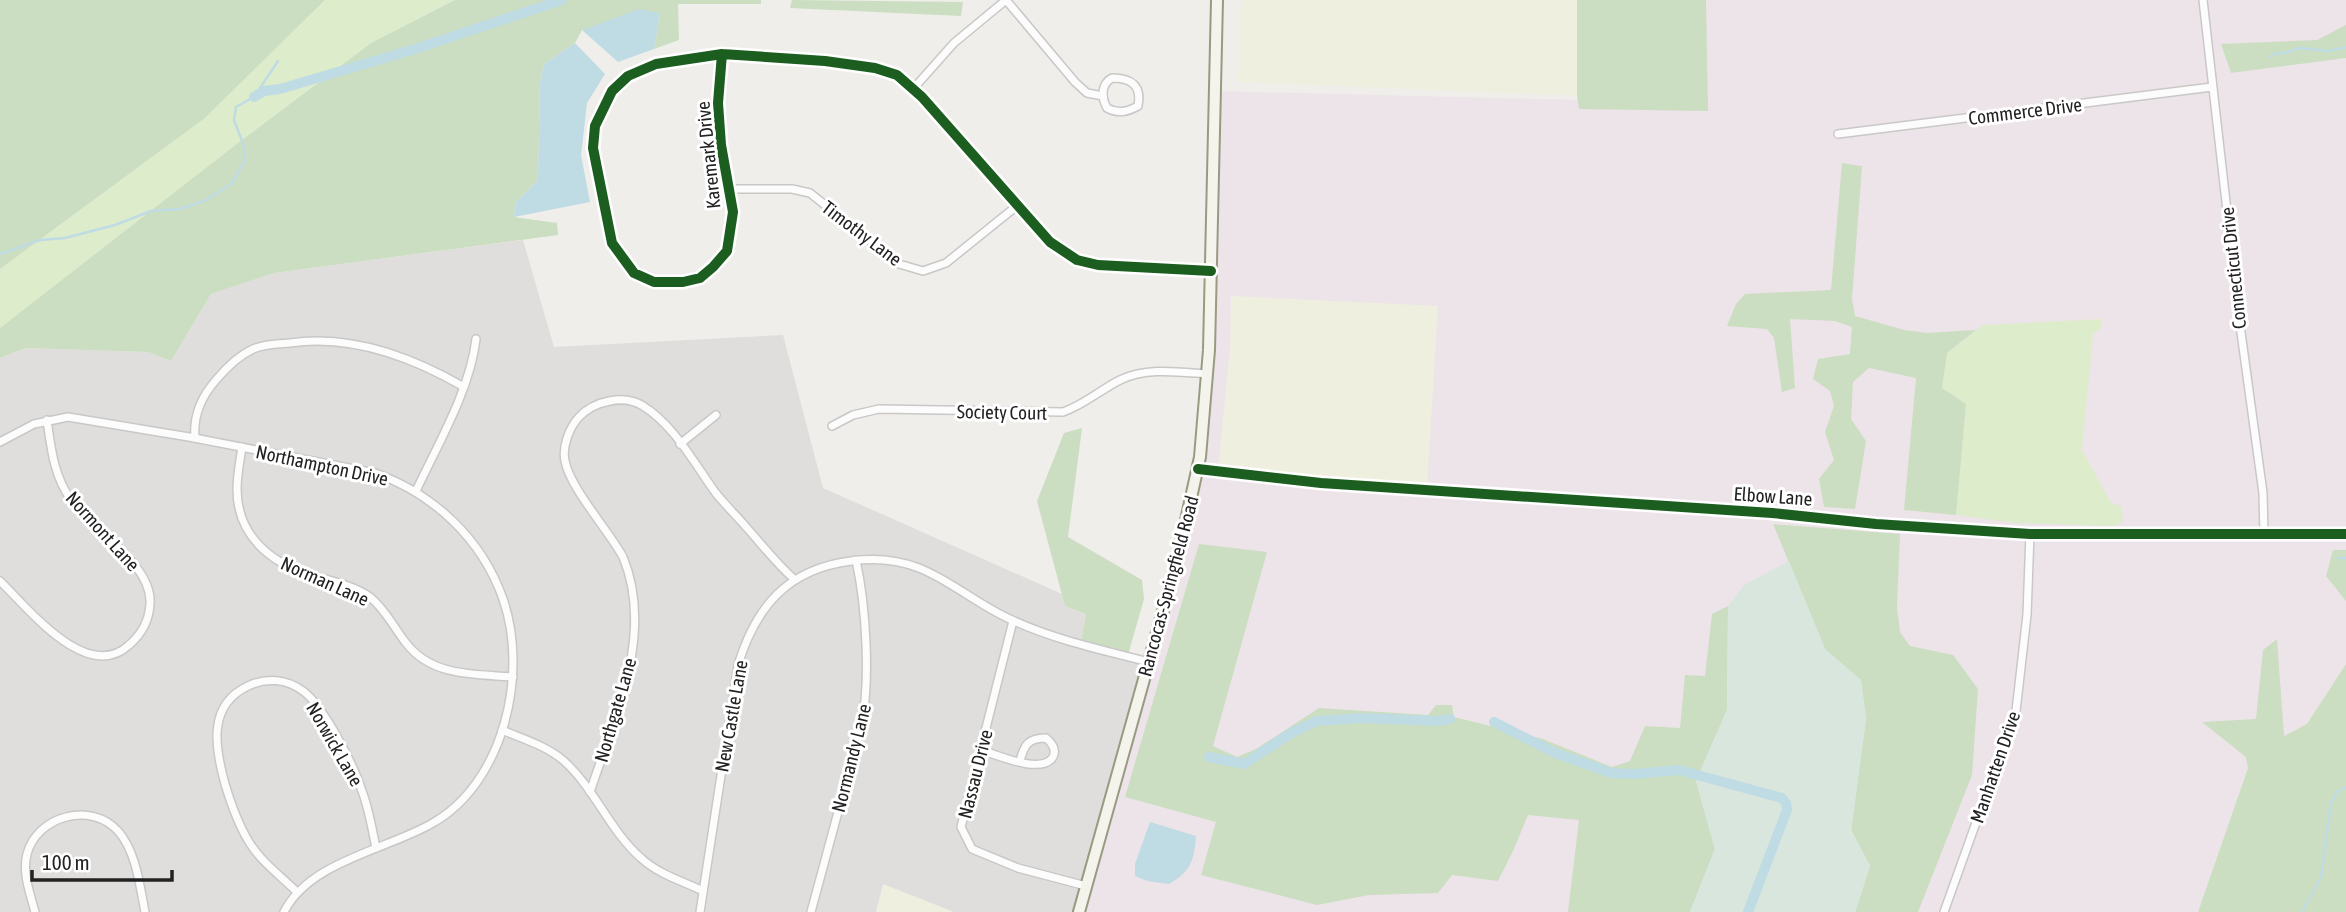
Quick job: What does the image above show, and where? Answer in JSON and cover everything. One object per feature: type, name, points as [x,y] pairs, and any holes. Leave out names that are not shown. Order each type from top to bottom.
[{"type":"main road","name":"Rancocas-Springfield Road","points":[[1079,912],[1177,561],[1198,469],[1207,374],[1217,0]]},
{"type":"street","points":[[914,88],[954,43],[1006,0],[1074,82],[1087,93],[1102,96]]},
{"type":"street","name":"Connecticut Drive","points":[[2203,0],[2239,325],[2263,494],[2264,535]]},
{"type":"street","name":"Karemark Drive","points":[[722,54],[718,103],[721,145],[733,212],[727,251],[700,278],[682,282],[653,282],[634,273],[612,243],[593,148],[594,126],[612,91],[628,76],[656,64],[722,54],[862,65],[897,75],[914,88],[1050,242],[1077,260],[1098,265],[1210,271]]},
{"type":"street","points":[[1112,78],[1128,79],[1139,90],[1138,106],[1124,112],[1114,112],[1107,108],[1102,96],[1106,82],[1112,78]]},
{"type":"street","name":"Commerce Drive","points":[[1838,134],[2213,88]]},
{"type":"street","name":"Timothy Lane","points":[[729,189],[792,189],[810,193],[899,264],[923,271],[946,263],[1018,205]]},
{"type":"street","points":[[416,491],[464,387],[474,359],[476,339]]},
{"type":"street","points":[[195,438],[195,417],[207,389],[223,370],[256,348],[304,341],[365,346],[441,374],[464,387]]},
{"type":"street","name":"Society Court","points":[[832,426],[853,415],[879,409],[1063,412],[1083,404],[1119,381],[1136,374],[1207,374]]},
{"type":"street","name":"Northgate Lane","points":[[590,792],[628,672],[635,614],[624,557],[573,480],[565,462],[567,442],[574,424],[586,411],[601,402],[641,404],[662,421],[723,502],[780,567],[794,579]]},
{"type":"street","points":[[680,444],[716,415]]},
{"type":"street","name":"Northampton Drive","points":[[0,442],[34,424],[68,418],[195,438],[375,473],[416,491],[439,508],[460,528],[494,578],[511,628],[514,650],[513,677],[502,730],[479,777],[453,808],[430,825],[331,869],[297,892],[284,912]]},
{"type":"street","name":"Normont Lane","points":[[0,581],[58,638],[86,653],[106,656],[125,649],[139,636],[147,620],[150,593],[144,576],[72,502],[62,485],[54,461],[47,420]]},
{"type":"street","name":"Norman Lane","points":[[242,447],[236,492],[242,521],[251,538],[266,552],[282,564],[338,583],[371,598],[384,611],[414,654],[435,667],[458,673],[513,677]]},
{"type":"street","name":"Elbow Lane","points":[[1198,469],[1321,483],[1772,513],[1876,524],[2030,534],[2346,534]]},
{"type":"street","name":"Manhatten Drive","points":[[1944,912],[2015,711],[2027,615],[2030,534]]},
{"type":"street","name":"New Castle Lane","points":[[700,912],[738,665],[747,638],[761,614],[778,592],[794,579],[826,566],[856,560],[894,562],[920,569],[1013,621],[1149,662]]},
{"type":"street","name":"Normandy Lane","points":[[811,912],[865,705],[861,582],[856,560]]},
{"type":"street","name":"Nassau Drive","points":[[1013,621],[961,827],[972,849],[1018,868],[1086,886]]},
{"type":"street","name":"Norwick Lane","points":[[297,892],[250,843],[236,817],[222,771],[216,744],[217,726],[228,701],[242,688],[260,681],[288,683],[304,692],[317,706],[358,780],[376,848]]},
{"type":"street","points":[[502,730],[556,755],[572,769],[612,825],[641,859],[703,891]]},
{"type":"street","points":[[981,750],[1020,761],[1039,766],[1046,764],[1055,753],[1053,745],[1046,738],[1029,741],[1023,746],[1020,761]]},
{"type":"street","points":[[35,912],[26,873],[31,844],[43,828],[61,818],[82,814],[102,819],[118,831],[124,840],[136,873],[145,912]]},
{"type":"shaded area","points":[[1583,0],[2346,0],[2346,715],[2248,768],[2198,912],[1079,912],[1149,662],[1202,440],[1215,91],[1582,100]]},
{"type":"shaded area","points":[[523,240],[554,347],[783,335],[823,488],[1062,594],[1065,606],[1086,614],[1081,642],[1149,662],[1078,912],[0,912],[0,358],[26,348],[148,352],[171,361],[211,294],[274,273]]},
{"type":"shaded area","points":[[1789,561],[1825,649],[1861,680],[1866,719],[1851,830],[1870,866],[1855,912],[1690,912],[1715,849],[1696,781],[1727,710],[1728,606],[1744,585]]},
{"type":"green space","points":[[0,0],[325,0],[205,118],[0,269]]},
{"type":"green space","points":[[325,0],[455,0],[371,43],[0,328],[0,269],[205,118]]},
{"type":"green space","points":[[455,0],[761,0],[761,4],[678,4],[679,40],[654,49],[660,13],[582,30],[575,43],[544,64],[540,82],[538,180],[515,203],[514,217],[557,223],[558,235],[274,273],[211,294],[171,361],[148,352],[26,348],[0,358],[0,328],[371,43]]},
{"type":"green space","points":[[792,0],[963,2],[961,16],[790,8]]},
{"type":"green space","points":[[1241,0],[1577,0],[1577,96],[1238,82]]},
{"type":"green space","points":[[1577,0],[1706,0],[1708,111],[1579,109]]},
{"type":"green space","points":[[2346,25],[2346,58],[2231,73],[2221,44],[2317,40]]},
{"type":"green space","points":[[1842,163],[1862,166],[1852,299],[1855,316],[1904,330],[1927,333],[1976,330],[1947,353],[1942,388],[1966,404],[1956,515],[1904,510],[1916,378],[1869,368],[1853,382],[1851,419],[1866,441],[1855,509],[1824,507],[1819,479],[1834,460],[1825,432],[1834,406],[1830,391],[1813,379],[1818,359],[1850,354],[1852,327],[1835,321],[1790,319],[1795,388],[1782,392],[1774,338],[1767,329],[1727,326],[1736,304],[1745,294],[1831,290]]},
{"type":"green space","points":[[1231,296],[1438,306],[1427,486],[1218,471],[1230,348]]},
{"type":"green space","points":[[2102,319],[2101,328],[2093,334],[2082,450],[2111,503],[2121,506],[2123,521],[2115,526],[2015,523],[1956,515],[1966,404],[1942,389],[1947,353],[1983,325]]},
{"type":"green space","points":[[1082,428],[1068,537],[1142,580],[1144,599],[1128,655],[1081,642],[1086,614],[1065,606],[1037,501],[1064,433]]},
{"type":"green space","points":[[1773,524],[1900,534],[1897,608],[1900,632],[1910,646],[1953,655],[1978,689],[1972,775],[1918,912],[1855,912],[1870,866],[1851,830],[1866,719],[1861,681],[1825,649]]},
{"type":"green space","points":[[1199,544],[1267,552],[1213,746],[1237,757],[1256,749],[1319,708],[1428,715],[1436,705],[1452,705],[1454,717],[1543,739],[1612,767],[1630,761],[1645,726],[1680,728],[1685,675],[1705,676],[1712,614],[1728,606],[1727,710],[1696,781],[1715,849],[1690,912],[1568,912],[1579,820],[1528,815],[1498,881],[1452,875],[1438,893],[1369,895],[1317,905],[1201,875],[1216,822],[1125,797]]},
{"type":"green space","points":[[2333,550],[2346,550],[2346,601],[2326,576]]},
{"type":"green space","points":[[2277,639],[2284,736],[2307,724],[2346,664],[2346,912],[2198,912],[2248,768],[2246,757],[2202,722],[2256,719],[2263,650]]},
{"type":"green space","points":[[883,884],[954,912],[876,912]]},
{"type":"water","points":[[639,9],[660,13],[654,49],[618,62],[582,30]]},
{"type":"water","points":[[575,43],[605,74],[587,103],[581,155],[590,202],[514,217],[515,203],[538,180],[540,82],[544,64]]},
{"type":"water","points":[[1150,822],[1196,836],[1190,865],[1169,884],[1147,881],[1135,876],[1135,864]]},
{"type":"waterway","points":[[254,97],[264,91],[280,89],[415,49],[562,0]]},
{"type":"waterway","points":[[2269,57],[2299,48],[2328,51],[2346,47]]},
{"type":"waterway","points":[[0,254],[40,240],[65,238],[115,225],[151,211],[179,209],[204,201],[231,184],[245,161],[244,146],[234,120],[236,107],[254,97],[278,61]]},
{"type":"waterway","points":[[2338,558],[2346,558]]},
{"type":"waterway","points":[[1209,757],[1244,764],[1293,732],[1317,721],[1361,718],[1438,721],[1450,719]]},
{"type":"waterway","points":[[1494,722],[1553,752],[1611,773],[1679,770],[1782,798],[1787,810],[1748,912]]},
{"type":"waterway","points":[[2302,912],[2321,877],[2331,802],[2338,791],[2346,787]]},
{"type":"cycle path","points":[[722,54],[718,103],[721,145],[733,212],[727,251],[700,278],[683,282],[654,282],[634,273],[612,243],[593,148],[595,126],[612,91],[628,76],[656,64],[722,54],[825,61],[875,68],[897,75],[922,97],[1050,242],[1077,260],[1098,265],[1211,271]]},
{"type":"cycle path","points":[[1198,469],[1321,483],[1772,513],[1876,524],[2030,534],[2346,534]]}]
